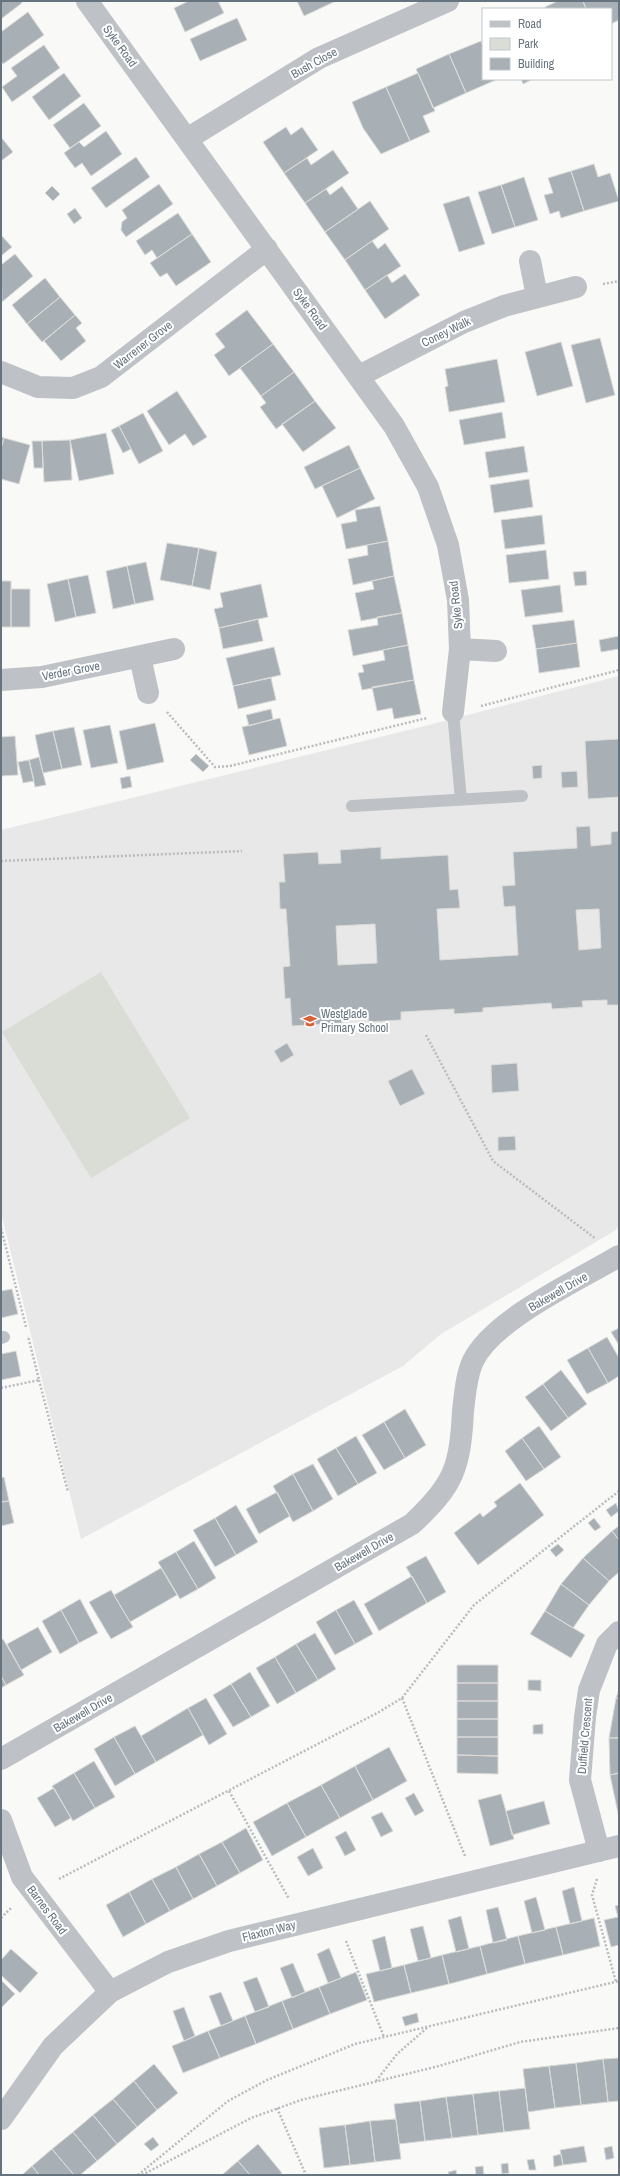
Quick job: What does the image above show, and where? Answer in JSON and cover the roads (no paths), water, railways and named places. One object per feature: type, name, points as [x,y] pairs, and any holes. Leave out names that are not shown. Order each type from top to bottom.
[{"type":"street","name":"Syke Road","points":[[87,1],[394,426],[428,487],[448,545],[458,600],[460,649],[453,712]]},
{"type":"street","name":"Bush Close","points":[[187,139],[319,58],[448,1]]},
{"type":"street","name":"Warrener Grove","points":[[1,372],[38,387],[73,388],[101,377],[267,249]]},
{"type":"street","points":[[530,261],[537,296]]},
{"type":"street","name":"Coney Walk","points":[[358,376],[464,322],[504,306],[537,296],[576,287]]},
{"type":"street","points":[[460,649],[496,651]]},
{"type":"street","name":"Verder Grove","points":[[1,680],[42,677],[174,650]]},
{"type":"street","points":[[140,657],[148,693]]},
{"type":"street","name":"Bakewell Drive","points":[[1,1759],[412,1524],[435,1503],[452,1478],[461,1449],[465,1389],[473,1361],[488,1339],[524,1312],[619,1256]]},
{"type":"street","name":"Duffield Crescent","points":[[609,1848],[580,1780],[585,1717],[589,1690],[606,1644],[619,1632]]},
{"type":"street","name":"Barnes Road","points":[[1,1820],[22,1877],[110,1992]]},
{"type":"street","name":"Flaxton Way","points":[[1,2119],[53,2046],[110,1992],[168,1962],[229,1941],[609,1848]]},
{"type":"lane","points":[[453,712],[461,800]]},
{"type":"lane","points":[[352,806],[522,796]]},
{"type":"place","name":"Westglade Primary School","points":[[310,1021]]}]
